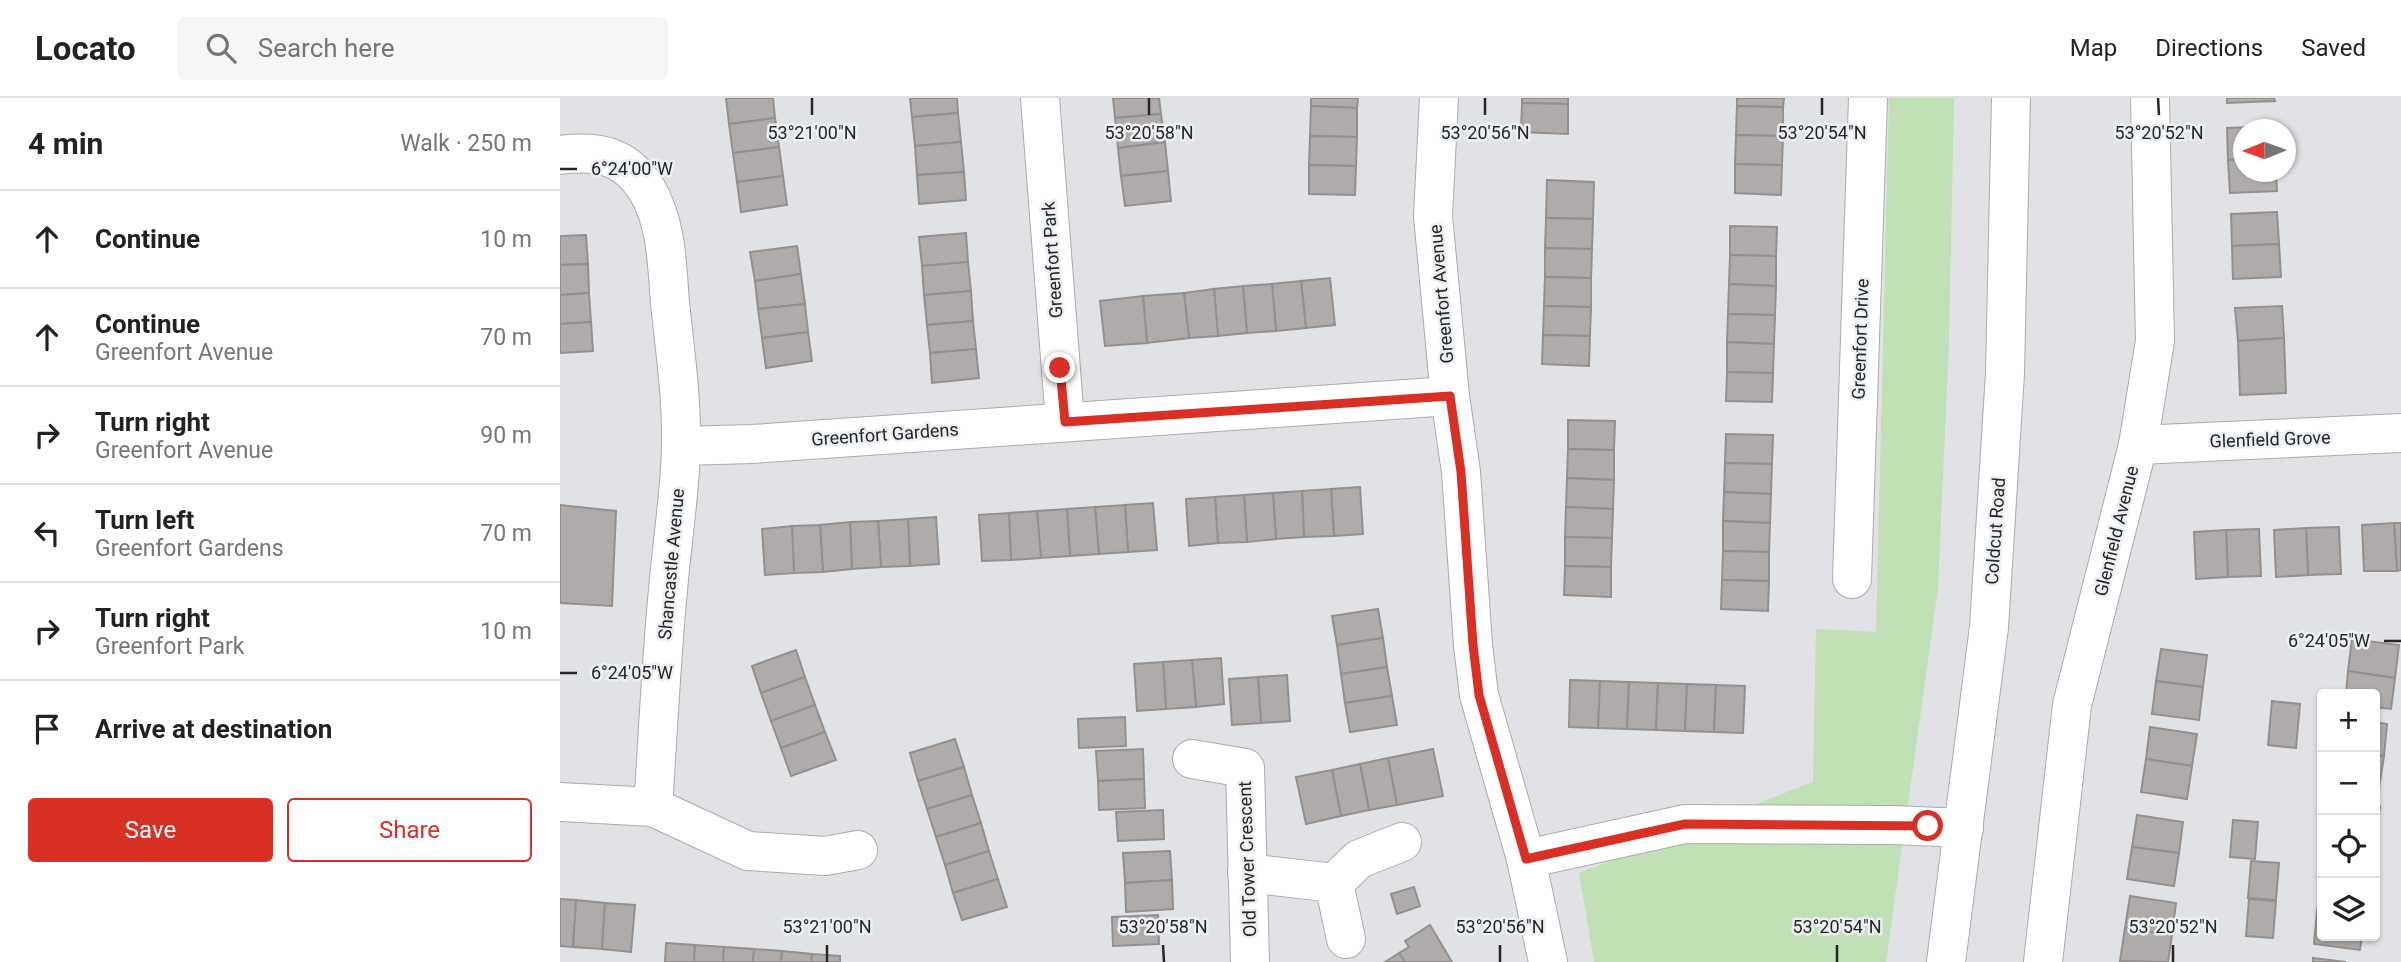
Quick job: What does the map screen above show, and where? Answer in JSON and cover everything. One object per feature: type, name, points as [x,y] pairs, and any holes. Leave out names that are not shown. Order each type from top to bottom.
[{"type":"street","name":"Greenfort Park","points":[[1040,98],[1065,422]]},
{"type":"street","name":"Greenfort Avenue","points":[[1439,98],[1433,216],[1450,396],[1461,472],[1479,695],[1526,859],[1548,962]]},
{"type":"street","name":"Greenfort Drive","points":[[1852,579],[1868,98]]},
{"type":"street","name":"Coldcut Road","points":[[1946,962],[1989,627],[2006,373],[2011,98]]},
{"type":"street","name":"Glenfield Avenue","points":[[2043,962],[2073,705],[2138,445],[2155,341],[2150,98]]},
{"type":"street","points":[[560,155],[583,152],[611,157],[630,170],[646,187],[655,205],[664,241],[681,446]]},
{"type":"street","name":"Greenfort Gardens","points":[[681,446],[752,444],[1450,396]]},
{"type":"street","name":"Glenfield Grove","points":[[2138,445],[2401,433]]},
{"type":"street","name":"Shancastle Avenue","points":[[653,807],[667,594],[681,446]]},
{"type":"street","name":"Old Tower Crescent","points":[[1192,759],[1245,768],[1250,962]]},
{"type":"street","points":[[560,802],[653,807],[748,850],[825,856],[858,850]]},
{"type":"street","points":[[1526,859],[1685,824],[1964,828]]},
{"type":"street","points":[[1334,883],[1359,859],[1402,842]]},
{"type":"street","points":[[1247,873],[1334,883]]},
{"type":"street","points":[[1334,883],[1346,939]]},
{"type":"green space","points":[[1889,98],[1954,98],[1949,342],[1938,588],[1886,962],[1594,962],[1579,873],[1813,782],[1816,629],[1876,632]]},
{"type":"building","points":[[726,98],[773,98],[775,118],[729,124]]},
{"type":"building","points":[[910,98],[957,98],[958,113],[912,117]]},
{"type":"building","points":[[1113,98],[1159,98],[1161,114],[1115,118]]},
{"type":"building","points":[[1311,98],[1358,98],[1357,108],[1311,106]]},
{"type":"building","points":[[1522,98],[1568,98],[1568,104],[1522,103]]},
{"type":"building","points":[[1737,98],[1784,98],[1783,107],[1737,106]]},
{"type":"building","points":[[2227,98],[2274,98],[2275,101],[2227,103]]},
{"type":"building","points":[[1522,103],[1568,104],[1568,134],[1521,132]]},
{"type":"building","points":[[1311,106],[1357,108],[1357,137],[1310,136]]},
{"type":"building","points":[[1737,106],[1783,107],[1783,136],[1736,135]]},
{"type":"building","points":[[958,113],[961,142],[915,146],[912,117]]},
{"type":"building","points":[[1161,114],[1165,142],[1118,148],[1115,118]]},
{"type":"building","points":[[775,118],[779,147],[733,153],[729,124]]},
{"type":"building","points":[[2227,128],[2233,128],[2233,160],[2228,160]]},
{"type":"building","points":[[1736,135],[1783,136],[1782,165],[1735,164]]},
{"type":"building","points":[[1310,136],[1357,137],[1356,166],[1309,165]]},
{"type":"building","points":[[961,142],[964,172],[917,175],[915,146]]},
{"type":"building","points":[[1165,142],[1168,171],[1121,176],[1118,148]]},
{"type":"building","points":[[779,147],[783,176],[737,182],[733,153]]},
{"type":"building","points":[[2228,160],[2233,160],[2233,182],[2277,182],[2277,191],[2230,193]]},
{"type":"building","points":[[1735,164],[1782,165],[1781,195],[1735,193]]},
{"type":"building","points":[[1309,165],[1356,166],[1355,195],[1309,194]]},
{"type":"building","points":[[1168,171],[1171,201],[1125,206],[1121,176]]},
{"type":"building","points":[[964,172],[966,200],[919,204],[917,175]]},
{"type":"building","points":[[783,176],[787,205],[741,212],[737,182]]},
{"type":"building","points":[[1547,180],[1594,182],[1593,219],[1546,218]]},
{"type":"building","points":[[2277,212],[2279,244],[2232,246],[2231,214]]},
{"type":"building","points":[[1546,218],[1593,219],[1592,249],[1545,248]]},
{"type":"building","points":[[1730,226],[1777,227],[1776,256],[1730,255]]},
{"type":"building","points":[[966,233],[968,262],[922,266],[919,237]]},
{"type":"building","points":[[586,235],[588,264],[560,265],[560,236]]},
{"type":"building","points":[[2279,244],[2281,277],[2233,279],[2232,246]]},
{"type":"building","points":[[797,246],[801,274],[755,281],[750,252]]},
{"type":"building","points":[[1545,248],[1592,249],[1591,278],[1545,277]]},
{"type":"building","points":[[1730,255],[1776,256],[1776,286],[1729,284]]},
{"type":"building","points":[[968,262],[971,291],[924,295],[922,266]]},
{"type":"building","points":[[588,264],[589,293],[560,295],[560,265]]},
{"type":"building","points":[[801,274],[805,304],[758,309],[755,281]]},
{"type":"building","points":[[1545,277],[1591,278],[1591,307],[1544,306]]},
{"type":"building","points":[[1330,278],[1335,325],[1306,328],[1301,281]]},
{"type":"building","points":[[1301,281],[1306,328],[1276,331],[1272,284]]},
{"type":"building","points":[[1272,284],[1276,331],[1247,333],[1243,286]]},
{"type":"building","points":[[1729,284],[1776,286],[1775,315],[1728,314]]},
{"type":"building","points":[[1243,286],[1247,333],[1218,336],[1214,289]]},
{"type":"building","points":[[1214,289],[1218,336],[1189,338],[1184,293]]},
{"type":"building","points":[[971,291],[973,321],[927,325],[924,295]]},
{"type":"building","points":[[589,293],[591,322],[560,324],[560,295]]},
{"type":"building","points":[[1184,293],[1189,338],[1147,343],[1143,296]]},
{"type":"building","points":[[1143,296],[1147,343],[1105,346],[1100,301]]},
{"type":"building","points":[[805,304],[808,332],[762,338],[758,309]]},
{"type":"building","points":[[1544,306],[1591,307],[1590,336],[1543,335]]},
{"type":"building","points":[[2282,306],[2284,338],[2238,341],[2235,308]]},
{"type":"building","points":[[1728,314],[1775,315],[1774,344],[1727,342]]},
{"type":"building","points":[[973,321],[976,349],[930,353],[927,325]]},
{"type":"building","points":[[591,322],[593,351],[560,353],[560,324]]},
{"type":"building","points":[[808,332],[812,361],[766,368],[762,338]]},
{"type":"building","points":[[1543,335],[1590,336],[1589,366],[1542,364]]},
{"type":"building","points":[[2284,338],[2286,393],[2240,395],[2238,341]]},
{"type":"building","points":[[1727,342],[1774,344],[1773,373],[1727,372]]},
{"type":"building","points":[[976,349],[979,378],[932,383],[930,353]]},
{"type":"building","points":[[1727,372],[1773,373],[1772,402],[1726,401]]},
{"type":"building","points":[[1568,420],[1615,421],[1614,450],[1568,449]]},
{"type":"building","points":[[1726,434],[1773,435],[1772,464],[1725,463]]},
{"type":"building","points":[[1568,449],[1614,450],[1614,480],[1567,478]]},
{"type":"building","points":[[1725,463],[1772,464],[1771,494],[1724,492]]},
{"type":"building","points":[[1567,478],[1614,480],[1613,509],[1566,507]]},
{"type":"building","points":[[1360,487],[1363,534],[1334,536],[1331,489]]},
{"type":"building","points":[[1331,489],[1334,536],[1304,537],[1302,491]]},
{"type":"building","points":[[1302,491],[1304,537],[1276,539],[1273,493]]},
{"type":"building","points":[[1724,492],[1771,494],[1770,523],[1723,521]]},
{"type":"building","points":[[1273,493],[1276,539],[1247,542],[1244,495]]},
{"type":"building","points":[[1244,495],[1247,542],[1218,543],[1215,497]]},
{"type":"building","points":[[1215,497],[1218,543],[1189,546],[1186,499]]},
{"type":"building","points":[[1153,503],[1157,550],[1128,552],[1125,505]]},
{"type":"building","points":[[560,505],[616,511],[612,606],[560,603]]},
{"type":"building","points":[[1125,505],[1128,552],[1099,554],[1095,507]]},
{"type":"building","points":[[1095,507],[1099,554],[1070,556],[1067,509]]},
{"type":"building","points":[[1566,507],[1613,509],[1612,538],[1565,537]]},
{"type":"building","points":[[1067,509],[1070,556],[1041,558],[1037,511]]},
{"type":"building","points":[[1037,511],[1041,558],[1011,560],[1009,513]]},
{"type":"building","points":[[1009,513],[1011,560],[982,561],[979,515]]},
{"type":"building","points":[[936,517],[939,564],[910,566],[908,519]]},
{"type":"building","points":[[908,519],[910,566],[881,567],[878,521]]},
{"type":"building","points":[[878,521],[881,567],[852,569],[850,522]]},
{"type":"building","points":[[1723,521],[1770,523],[1769,552],[1723,551]]},
{"type":"building","points":[[850,522],[852,569],[823,572],[820,525]]},
{"type":"building","points":[[2394,523],[2401,523],[2401,570],[2397,571]]},
{"type":"building","points":[[2394,523],[2397,571],[2364,571],[2362,525]]},
{"type":"building","points":[[820,525],[823,572],[794,573],[792,526]]},
{"type":"building","points":[[792,526],[794,573],[765,575],[762,529]]},
{"type":"building","points":[[2339,527],[2341,574],[2308,575],[2306,528]]},
{"type":"building","points":[[2306,528],[2308,575],[2276,577],[2274,530]]},
{"type":"building","points":[[2259,529],[2261,576],[2228,577],[2226,530]]},
{"type":"building","points":[[2226,530],[2228,577],[2196,579],[2194,532]]},
{"type":"building","points":[[1565,537],[1612,538],[1611,567],[1565,566]]},
{"type":"building","points":[[1723,551],[1769,552],[1769,581],[1722,580]]},
{"type":"building","points":[[1565,566],[1611,567],[1611,597],[1564,595]]},
{"type":"building","points":[[1722,580],[1769,581],[1768,611],[1721,609]]},
{"type":"building","points":[[1378,609],[1383,638],[1337,645],[1332,616]]},
{"type":"building","points":[[1383,638],[1387,667],[1341,674],[1337,645]]},
{"type":"building","points":[[2352,639],[2399,645],[2395,678],[2348,671]]},
{"type":"building","points":[[2161,649],[2207,655],[2203,687],[2156,681]]},
{"type":"building","points":[[796,650],[805,677],[761,693],[752,666]]},
{"type":"building","points":[[1221,658],[1224,704],[1196,707],[1192,660]]},
{"type":"building","points":[[1192,660],[1196,707],[1166,709],[1163,662]]},
{"type":"building","points":[[1163,662],[1166,709],[1137,711],[1134,664]]},
{"type":"building","points":[[1387,667],[1392,696],[1345,703],[1341,674]]},
{"type":"building","points":[[2348,671],[2395,678],[2391,709],[2380,708],[2380,689],[2346,689]]},
{"type":"building","points":[[1287,675],[1290,721],[1261,723],[1258,677]]},
{"type":"building","points":[[805,677],[815,705],[771,721],[761,693]]},
{"type":"building","points":[[1258,677],[1261,723],[1232,725],[1229,679]]},
{"type":"building","points":[[1570,680],[1600,681],[1598,728],[1569,727]]},
{"type":"building","points":[[1600,681],[1629,682],[1627,729],[1598,728]]},
{"type":"building","points":[[2156,681],[2203,687],[2199,720],[2152,714]]},
{"type":"building","points":[[1629,682],[1658,683],[1656,730],[1627,729]]},
{"type":"building","points":[[1658,683],[1687,684],[1685,731],[1656,730]]},
{"type":"building","points":[[1687,684],[1716,685],[1714,732],[1685,731]]},
{"type":"building","points":[[1716,685],[1745,686],[1743,733],[1714,732]]},
{"type":"building","points":[[1392,696],[1397,725],[1350,732],[1345,703]]},
{"type":"building","points":[[2272,701],[2300,704],[2296,748],[2268,745]]},
{"type":"building","points":[[815,705],[825,732],[781,748],[771,721]]},
{"type":"building","points":[[1125,717],[1126,746],[1079,748],[1078,719]]},
{"type":"building","points":[[2380,723],[2387,724],[2384,756],[2380,756]]},
{"type":"building","points":[[2150,727],[2197,734],[2192,766],[2146,759]]},
{"type":"building","points":[[825,732],[836,760],[791,776],[781,748]]},
{"type":"building","points":[[955,739],[964,767],[918,781],[910,753]]},
{"type":"building","points":[[1143,749],[1144,779],[1098,781],[1096,751]]},
{"type":"building","points":[[1433,749],[1443,796],[1397,805],[1388,758]]},
{"type":"building","points":[[2380,756],[2384,756],[2380,782]]},
{"type":"building","points":[[1388,758],[1397,805],[1369,810],[1360,764]]},
{"type":"building","points":[[2146,759],[2192,766],[2187,799],[2141,792]]},
{"type":"building","points":[[1360,764],[1369,810],[1341,816],[1332,770]]},
{"type":"building","points":[[964,767],[972,795],[927,809],[918,781]]},
{"type":"building","points":[[1332,770],[1341,816],[1306,824],[1296,777]]},
{"type":"building","points":[[1144,779],[1145,808],[1099,810],[1098,781]]},
{"type":"building","points":[[972,795],[981,823],[936,837],[927,809]]},
{"type":"building","points":[[1163,810],[1164,839],[1118,841],[1116,812]]},
{"type":"building","points":[[2137,815],[2183,822],[2179,853],[2132,847]]},
{"type":"building","points":[[2233,820],[2258,822],[2255,859],[2230,857]]},
{"type":"building","points":[[981,823],[989,851],[945,865],[936,837]]},
{"type":"building","points":[[2132,847],[2179,853],[2174,886],[2127,879]]},
{"type":"building","points":[[989,851],[998,879],[953,893],[945,865]]},
{"type":"building","points":[[1170,851],[1172,880],[1125,883],[1123,853]]},
{"type":"building","points":[[2251,861],[2279,863],[2276,900],[2248,898]]},
{"type":"building","points":[[998,879],[1007,907],[962,920],[953,893]]},
{"type":"building","points":[[1172,880],[1173,909],[1126,912],[1125,883]]},
{"type":"building","points":[[1414,887],[1420,906],[1397,914],[1391,894]]},
{"type":"building","points":[[2130,896],[2176,903],[2172,935],[2125,928]]},
{"type":"building","points":[[560,899],[576,900],[573,947],[560,946]]},
{"type":"building","points":[[2249,899],[2276,901],[2273,938],[2246,936]]},
{"type":"building","points":[[576,900],[605,903],[602,949],[573,947]]},
{"type":"building","points":[[605,903],[635,905],[631,952],[602,949]]},
{"type":"building","points":[[2317,912],[2317,941],[2361,941],[2360,950],[2314,944]]},
{"type":"building","points":[[1158,915],[1159,944],[1113,946],[1112,917]]},
{"type":"building","points":[[1430,925],[1452,962],[1405,962],[1399,953],[1409,947],[1405,941]]},
{"type":"building","points":[[2125,928],[2172,935],[2168,962],[2120,961]]},
{"type":"building","points":[[666,943],[695,945],[694,962],[665,962]]},
{"type":"building","points":[[695,945],[724,947],[723,962],[694,962]]},
{"type":"building","points":[[724,947],[754,949],[753,962],[723,962]]},
{"type":"building","points":[[754,949],[782,951],[781,962],[753,962]]},
{"type":"building","points":[[782,951],[812,954],[811,962],[781,962]]},
{"type":"building","points":[[1399,953],[1405,962],[1385,962]]},
{"type":"building","points":[[812,954],[840,956],[840,962],[811,962]]},
{"type":"building","points":[[2313,958],[2346,962],[2313,962]]},
{"type":"route","points":[[1060,368],[1065,422],[1450,396],[1461,472],[1479,695],[1526,859],[1685,824],[1928,826]]}]
